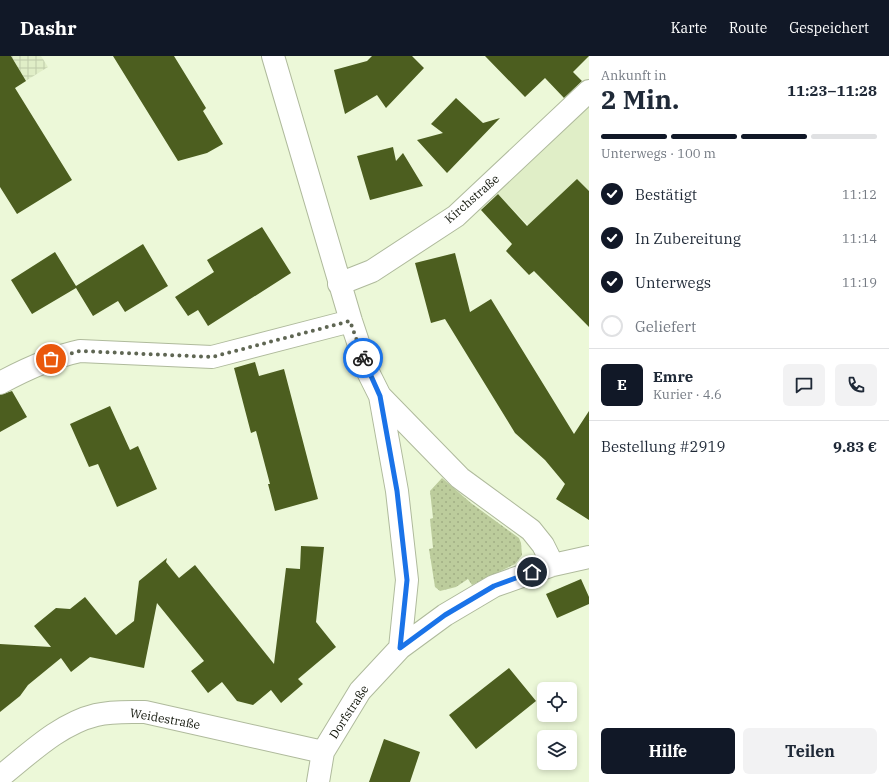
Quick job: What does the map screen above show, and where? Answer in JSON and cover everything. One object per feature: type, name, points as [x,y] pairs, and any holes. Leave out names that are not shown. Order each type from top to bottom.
[{"type":"street","points":[[273,56],[350,321],[368,372],[380,396],[397,491],[407,580],[400,648]]},
{"type":"street","name":"Kirchstraße","points":[[339,284],[372,271],[456,216],[589,91]]},
{"type":"street","points":[[0,383],[25,369],[64,354],[80,351],[212,357],[350,321]]},
{"type":"street","points":[[380,396],[460,478],[531,530],[543,545],[553,565]]},
{"type":"street","name":"Dorfstraße","points":[[318,782],[323,752],[360,691],[400,648],[445,615],[494,586],[553,565],[589,557]]},
{"type":"street","name":"Weidestraße","points":[[0,777],[64,728],[95,715],[122,711],[145,712],[323,752]]},
{"type":"shaded area","points":[[0,56],[41,56],[48,67],[0,97]]},
{"type":"shaded area","points":[[589,97],[589,288],[494,190]]},
{"type":"shaded area","points":[[442,478],[471,503],[519,538],[522,555],[515,564],[472,585],[468,579],[456,587],[440,591],[435,587],[429,549],[433,548],[430,519],[433,518],[430,491]]},
{"type":"building","points":[[0,56],[11,56],[26,81],[15,88],[72,180],[17,214],[0,187]]},
{"type":"building","points":[[113,56],[174,56],[206,108],[203,111],[223,144],[207,153],[178,161]]},
{"type":"building","points":[[372,56],[412,56],[424,68],[386,108],[377,95],[345,114],[334,70],[367,61]]},
{"type":"building","points":[[485,56],[589,56],[573,72],[582,81],[564,98],[545,78],[525,97]]},
{"type":"building","points":[[456,98],[483,123],[500,118],[447,173],[417,140],[443,133],[431,124]]},
{"type":"building","points":[[393,147],[396,161],[403,153],[423,186],[370,200],[357,156]]},
{"type":"building","points":[[577,179],[589,191],[589,327],[534,271],[529,275],[506,251],[512,244],[481,210],[498,194],[527,226]]},
{"type":"building","points":[[262,227],[291,273],[208,326],[198,310],[188,316],[175,297],[214,272],[207,260]]},
{"type":"building","points":[[143,244],[168,286],[125,312],[118,301],[93,316],[76,288],[32,314],[11,280],[55,252],[76,286]]},
{"type":"building","points":[[455,253],[470,312],[491,299],[574,434],[589,411],[589,520],[556,499],[565,484],[545,460],[515,433],[445,319],[431,323],[415,263]]},
{"type":"building","points":[[255,362],[259,376],[284,369],[318,499],[275,511],[268,484],[270,484],[256,431],[251,433],[234,368]]},
{"type":"building","points":[[12,391],[27,417],[0,432],[0,395]]},
{"type":"building","points":[[110,406],[130,450],[138,446],[157,489],[117,507],[98,464],[89,467],[70,424]]},
{"type":"building","points":[[301,546],[324,547],[316,622],[336,647],[298,679],[303,684],[281,703],[271,690],[253,705],[237,701],[222,682],[208,693],[191,671],[204,661],[157,603],[144,668],[90,657],[71,672],[61,658],[28,685],[20,696],[0,712],[0,644],[51,647],[34,626],[56,608],[70,609],[85,597],[116,635],[134,621],[139,581],[167,558],[166,562],[179,578],[195,565],[274,664],[286,568],[300,569]]},
{"type":"building","points":[[581,579],[589,597],[589,604],[557,618],[546,594]]},
{"type":"building","points":[[509,668],[536,701],[476,749],[449,715]]},
{"type":"building","points":[[384,739],[420,752],[410,782],[369,782]]},
{"type":"way so far","points":[[51,359],[64,354],[80,351],[212,357],[350,321],[363,358]]},
{"type":"route","points":[[363,358],[380,396],[397,491],[407,580],[400,648],[445,615],[494,586],[532,572]]}]
